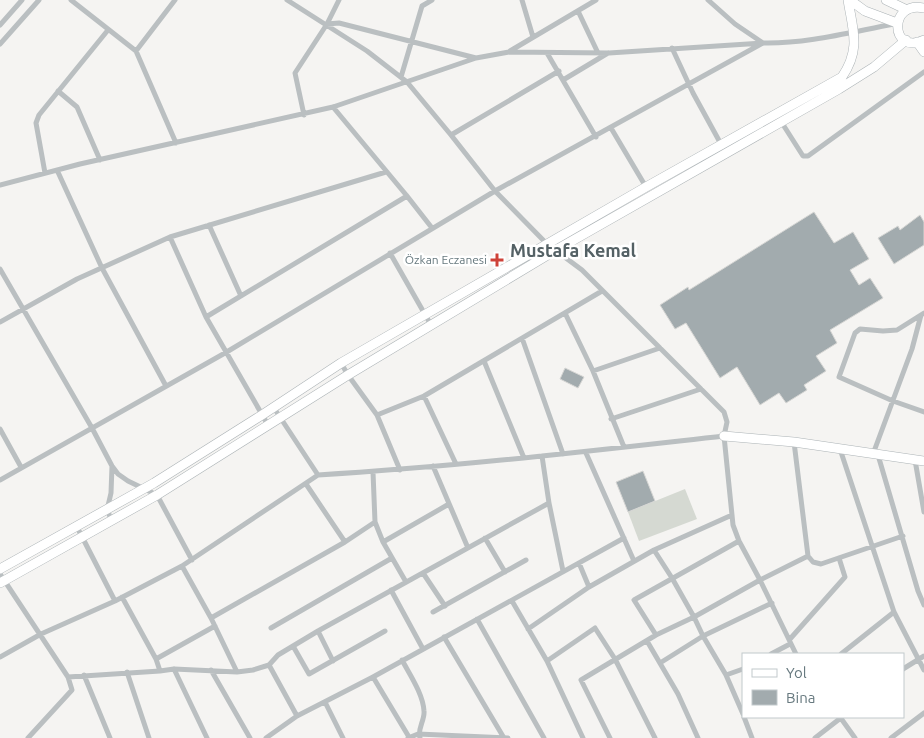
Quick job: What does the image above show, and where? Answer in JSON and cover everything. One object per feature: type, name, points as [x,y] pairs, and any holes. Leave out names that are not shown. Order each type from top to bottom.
[{"type":"street","points":[[0,44],[39,0]]},
{"type":"street","points":[[71,0],[136,51],[176,143]]},
{"type":"street","points":[[136,51],[175,0]]},
{"type":"street","points":[[287,0],[367,51],[407,82],[495,192],[547,244],[582,270],[724,412],[727,422],[724,436],[733,525],[739,541],[772,603],[796,653]]},
{"type":"street","points":[[304,114],[295,73],[327,24],[339,0]]},
{"type":"street","points":[[401,77],[422,6],[432,0]]},
{"type":"street","points":[[522,0],[534,37]]},
{"type":"street","points":[[509,52],[596,0]]},
{"type":"street","points":[[708,0],[735,24],[763,43]]},
{"type":"street","points":[[849,0],[865,11],[897,23]]},
{"type":"street","points":[[0,569],[145,489],[274,408],[341,363],[646,187],[842,77],[855,48],[849,0]]},
{"type":"street","points":[[886,0],[905,9]]},
{"type":"street","points":[[0,25],[20,1]]},
{"type":"street","points":[[924,6],[905,9],[901,12],[897,23],[899,33],[906,40],[921,41],[924,52]]},
{"type":"street","points":[[578,11],[598,53]]},
{"type":"street","points":[[327,24],[339,23],[476,58]]},
{"type":"street","points":[[0,185],[100,160],[333,108],[476,58],[509,52],[609,53],[781,43],[897,23]]},
{"type":"street","points":[[45,173],[36,123],[39,115],[108,30]]},
{"type":"street","points":[[28,738],[72,690],[68,677],[41,634],[1,580],[157,495],[348,375],[556,250],[782,123],[874,67],[906,40]]},
{"type":"street","points":[[0,480],[225,353],[432,228],[763,43]]},
{"type":"street","points":[[672,48],[727,153]]},
{"type":"street","points":[[547,53],[596,137]]},
{"type":"street","points":[[563,80],[609,53]]},
{"type":"street","points":[[451,135],[558,72]]},
{"type":"street","points":[[782,123],[803,156],[808,156],[924,72]]},
{"type":"street","points":[[58,91],[77,107],[100,160]]},
{"type":"street","points":[[333,108],[432,228]]},
{"type":"street","points":[[611,128],[646,187]]},
{"type":"street","points":[[57,170],[102,268],[166,386]]},
{"type":"street","points":[[0,322],[77,279],[170,237],[386,172]]},
{"type":"street","points":[[206,317],[407,196]]},
{"type":"street","points":[[209,225],[242,296]]},
{"type":"street","points":[[170,237],[206,317],[268,425]]},
{"type":"street","points":[[390,253],[431,325]]},
{"type":"street","points":[[0,269],[112,466],[118,474],[157,495],[192,560]]},
{"type":"street","points":[[377,415],[424,396],[602,291]]},
{"type":"street","points":[[565,313],[593,371],[624,447]]},
{"type":"street","points":[[923,314],[897,330],[860,329],[856,333],[839,377],[893,401],[924,412]]},
{"type":"street","points":[[923,314],[876,454],[924,605]]},
{"type":"street","points":[[522,338],[563,454]]},
{"type":"street","points":[[593,371],[660,348]]},
{"type":"street","points":[[484,361],[524,458]]},
{"type":"street","points":[[341,363],[377,415],[400,470]]},
{"type":"street","points":[[611,419],[701,389]]},
{"type":"street","points":[[424,396],[456,464]]},
{"type":"street","points":[[274,408],[318,475]]},
{"type":"street","points":[[0,430],[22,468]]},
{"type":"street","points":[[0,657],[41,634],[122,597],[182,566],[318,475],[400,470],[586,453],[724,436],[794,442],[920,460],[924,512]]},
{"type":"street","points":[[794,442],[808,556],[813,562],[821,564],[903,536]]},
{"type":"street","points":[[840,449],[894,612],[921,657],[924,670]]},
{"type":"street","points":[[586,453],[634,561]]},
{"type":"street","points":[[542,456],[549,503],[563,571]]},
{"type":"street","points":[[112,466],[111,493],[106,510],[112,521]]},
{"type":"street","points":[[433,466],[468,548]]},
{"type":"street","points":[[373,472],[375,522],[383,542],[406,582]]},
{"type":"street","points":[[306,484],[345,542]]},
{"type":"street","points":[[68,677],[174,669],[237,672],[269,666],[278,655],[318,631],[549,503]]},
{"type":"street","points":[[383,542],[449,504]]},
{"type":"street","points":[[528,629],[589,587],[634,561],[732,515]]},
{"type":"street","points":[[211,618],[345,542],[375,522]]},
{"type":"street","points":[[78,527],[115,600]]},
{"type":"street","points":[[485,538],[505,572]]},
{"type":"street","points":[[266,738],[297,716],[373,677],[624,538]]},
{"type":"street","points":[[656,635],[634,600],[739,541]]},
{"type":"street","points":[[654,550],[672,578],[726,675],[742,714]]},
{"type":"street","points":[[610,738],[581,680],[656,635],[694,617],[808,556]]},
{"type":"street","points":[[271,628],[392,558]]},
{"type":"street","points":[[772,653],[790,641],[845,577],[839,558]]},
{"type":"street","points":[[433,612],[526,560]]},
{"type":"street","points":[[579,563],[589,587]]},
{"type":"street","points":[[182,566],[211,618],[237,672]]},
{"type":"street","points":[[423,573],[445,606]]},
{"type":"street","points":[[391,590],[423,649]]},
{"type":"street","points":[[122,597],[156,658],[160,671]]},
{"type":"street","points":[[512,601],[547,661],[583,738]]},
{"type":"street","points":[[660,663],[703,636],[772,603]]},
{"type":"street","points":[[843,653],[894,612]]},
{"type":"street","points":[[478,618],[544,738]]},
{"type":"street","points":[[156,658],[215,626]]},
{"type":"street","points":[[547,661],[595,628],[615,659],[655,738]]},
{"type":"street","points":[[318,631],[333,661]]},
{"type":"street","points":[[293,646],[309,674],[385,631]]},
{"type":"street","points":[[444,637],[504,738]]},
{"type":"street","points":[[646,641],[678,694],[698,738]]},
{"type":"street","points":[[904,668],[921,657]]},
{"type":"street","points":[[402,660],[423,701],[425,713],[419,736]]},
{"type":"street","points":[[269,666],[297,716]]},
{"type":"street","points":[[174,669],[207,738]]},
{"type":"street","points":[[726,675],[742,669]]},
{"type":"street","points":[[212,670],[250,738]]},
{"type":"street","points":[[127,672],[149,738]]},
{"type":"street","points":[[84,675],[109,738]]},
{"type":"street","points":[[373,677],[409,738],[419,736],[508,738]]},
{"type":"street","points":[[325,702],[343,738]]},
{"type":"street","points":[[891,738],[924,713]]},
{"type":"street","points":[[744,718],[752,738]]},
{"type":"street","points":[[815,738],[840,718]]},
{"type":"street","points":[[842,718],[855,738]]},
{"type":"shaded area","points":[[685,489],[697,519],[639,541],[628,512]]},
{"type":"building","points":[[814,212],[834,243],[853,232],[869,259],[850,270],[859,285],[870,278],[883,298],[830,330],[837,343],[816,356],[826,371],[804,385],[807,390],[786,403],[779,393],[760,405],[737,367],[720,378],[686,323],[675,329],[660,305],[688,287],[689,290]]},
{"type":"building","points":[[920,215],[924,222],[924,245],[894,264],[878,238],[898,226],[900,230]]},
{"type":"building","points":[[565,368],[584,377],[578,388],[560,379]]},
{"type":"building","points":[[643,471],[655,501],[628,512],[616,482]]},
{"type":"place","name":"Özkan Eczanesi","points":[[497,260]]},
{"type":"district","name":"Mustafa Kemal","points":[[573,251]]}]
